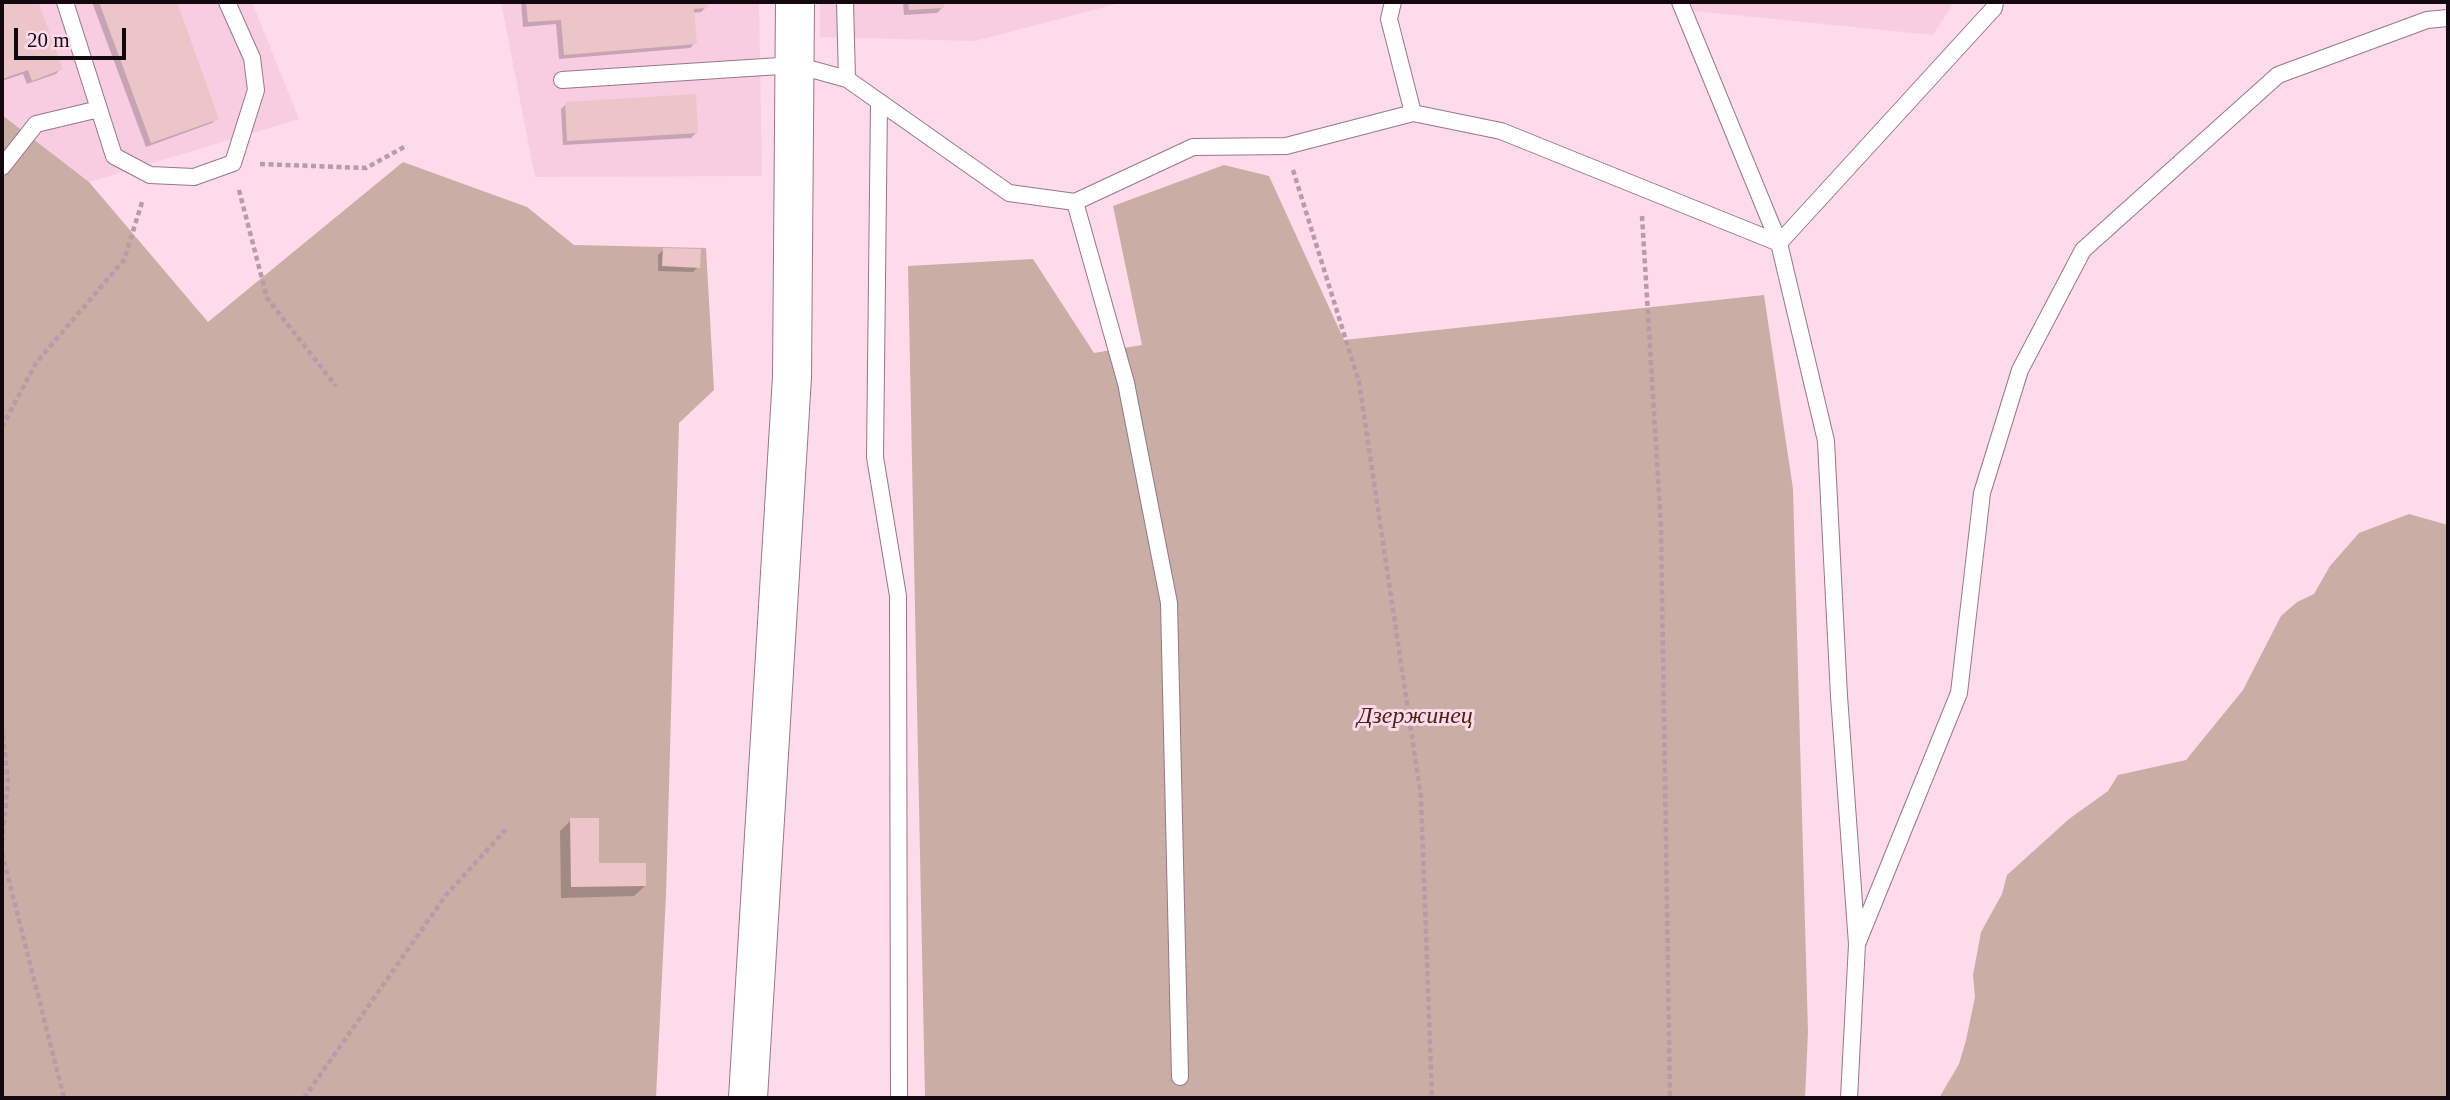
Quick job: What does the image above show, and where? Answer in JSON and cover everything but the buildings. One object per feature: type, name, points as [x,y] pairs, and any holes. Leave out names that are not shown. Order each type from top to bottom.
[{"type":"main road","points":[[748,1098],[792,377],[795,2]]},
{"type":"lane","points":[[65,2],[114,156],[150,175],[194,177],[233,163],[256,90],[253,58],[227,2]]},
{"type":"lane","points":[[845,2],[847,79]]},
{"type":"lane","points":[[1393,2],[1390,19],[1413,113]]},
{"type":"lane","points":[[1680,2],[1779,243],[1826,441],[1839,696],[1857,944],[1849,1098]]},
{"type":"lane","points":[[1779,243],[1994,8],[1995,2]]},
{"type":"lane","points":[[1857,944],[1959,693],[1982,494],[2020,370],[2084,250],[2278,75],[2427,20],[2448,18]]},
{"type":"lane","points":[[562,80],[796,65],[847,79],[1009,193],[1074,202],[1193,147],[1286,146],[1413,113],[1501,131],[1779,243]]},
{"type":"lane","points":[[879,102],[875,457],[898,596],[899,1098]]},
{"type":"lane","points":[[2,167],[36,124],[99,109]]},
{"type":"lane","points":[[1074,202],[1126,383],[1169,603],[1180,1077]]},
{"type":"path","points":[[1286,146],[1359,382],[1421,797],[1432,1098]]},
{"type":"path","points":[[336,386],[267,298],[233,163],[366,168],[404,147]]},
{"type":"path","points":[[2,427],[36,363],[124,260],[150,175]]},
{"type":"path","points":[[1641,187],[1661,527],[1670,1098]]},
{"type":"path","points":[[2,727],[8,782],[2,842]]},
{"type":"path","points":[[304,1098],[446,895],[508,827]]},
{"type":"path","points":[[2,853],[64,1098]]},
{"type":"shaded area","points":[[2,2],[252,2],[299,119],[89,182],[2,115]]},
{"type":"shaded area","points":[[501,2],[759,2],[762,176],[535,177]]},
{"type":"shaded area","points":[[820,2],[1124,2],[975,41],[820,37]]},
{"type":"shaded area","points":[[1691,2],[1954,2],[1933,35],[1694,11]]},
{"type":"green space","points":[[2,115],[89,182],[208,322],[403,162],[527,207],[574,245],[706,248],[714,390],[679,423],[666,895],[656,1098],[2,1098]]},
{"type":"green space","name":"Дзержинец","points":[[1224,165],[1269,176],[1344,340],[1764,295],[1793,489],[1808,1032],[1805,1098],[925,1098],[908,266],[1033,259],[1094,353],[1142,345],[1113,206]]},
{"type":"green space","points":[[2409,514],[2448,525],[2448,1098],[1939,1098],[1959,1064],[1975,997],[1973,975],[1981,932],[2002,894],[2007,875],[2069,819],[2108,791],[2118,775],[2186,760],[2243,690],[2281,616],[2297,602],[2314,594],[2330,566],[2359,533]]}]
